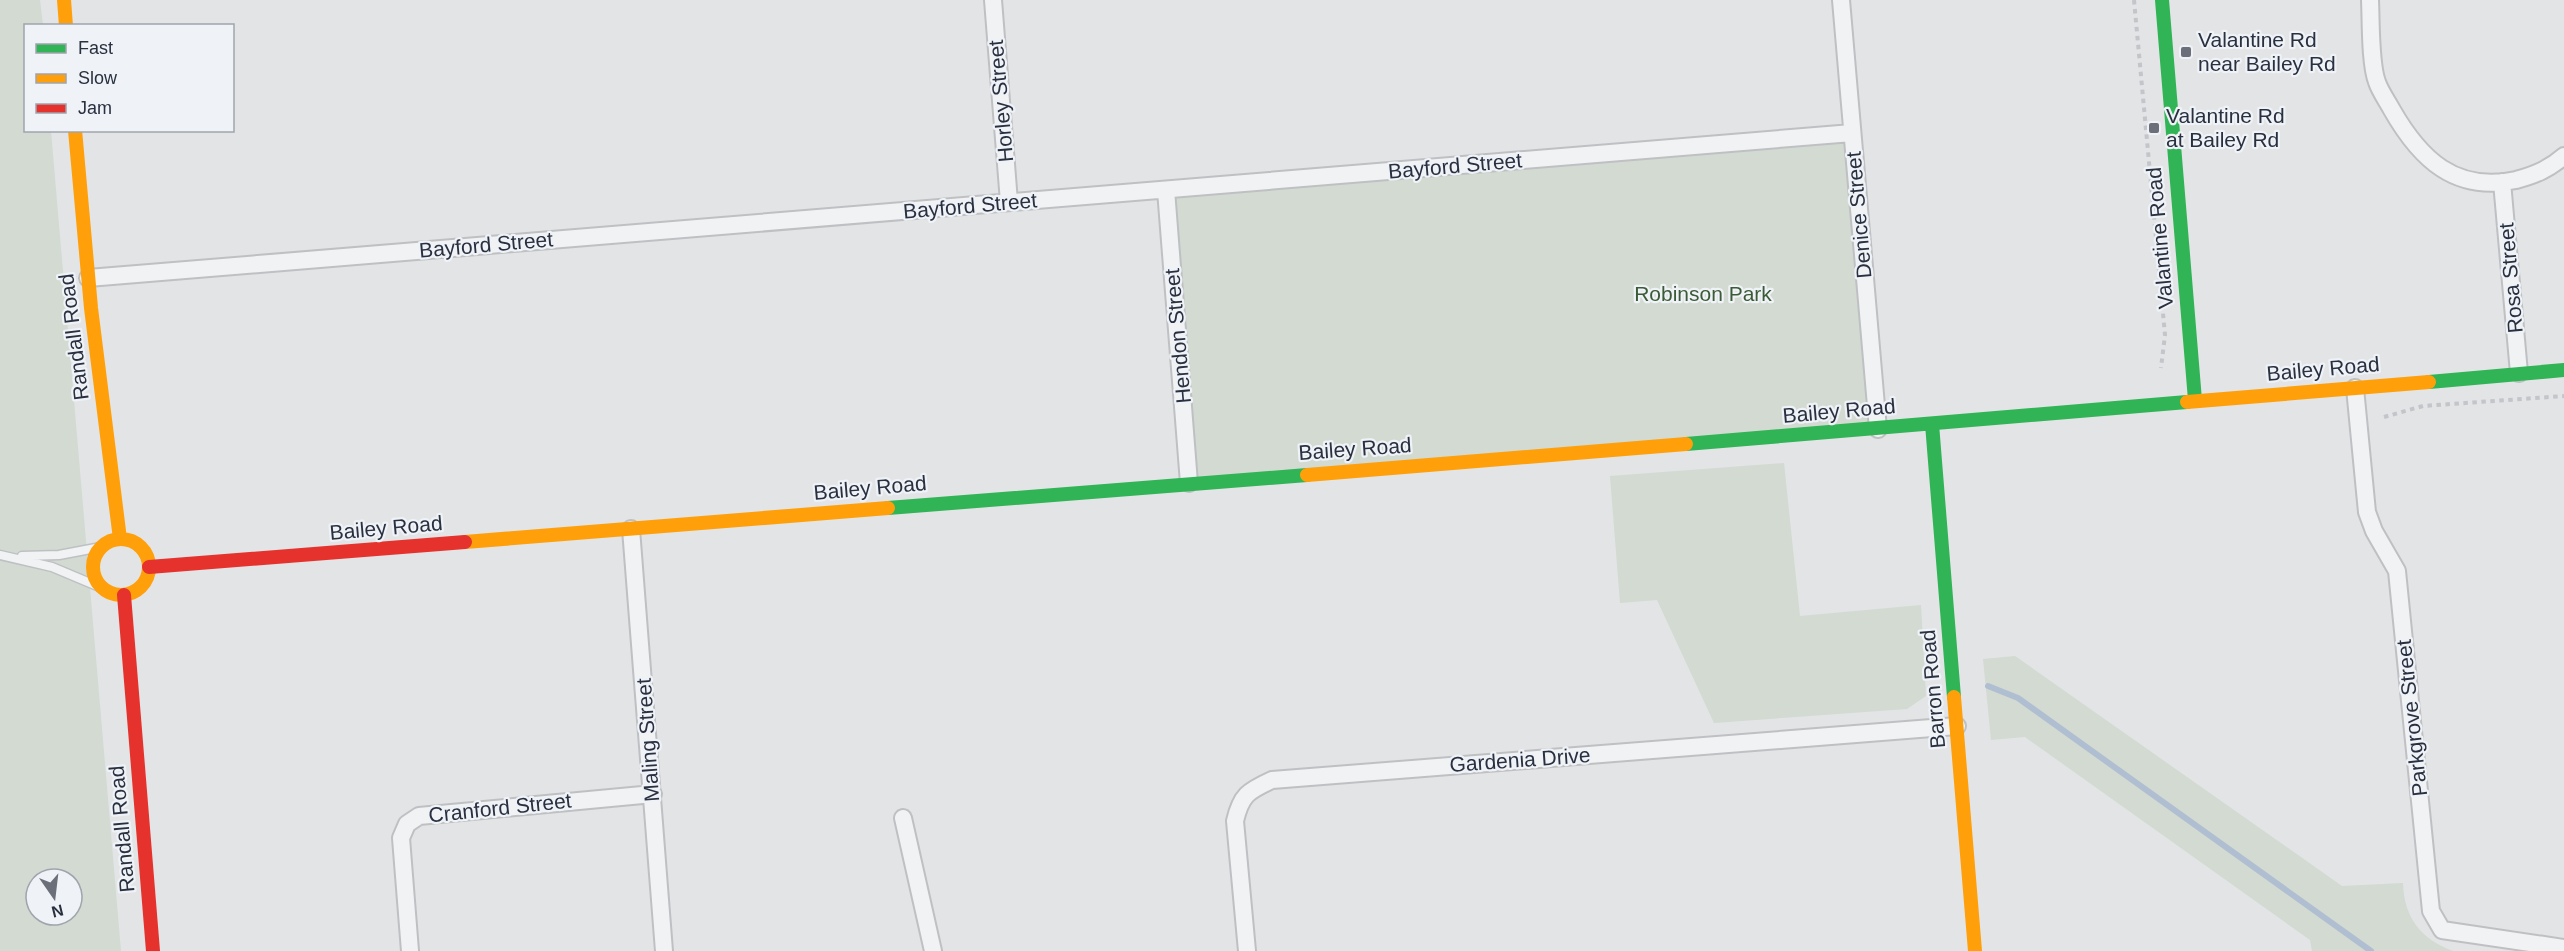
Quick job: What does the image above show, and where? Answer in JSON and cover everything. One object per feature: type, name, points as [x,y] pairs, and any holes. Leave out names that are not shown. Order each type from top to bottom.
[{"type":"street","points":[[64,0],[66,24]]},
{"type":"street","name":"Horley Street","points":[[993,0],[1009,202]]},
{"type":"street","name":"Denice Street","points":[[1841,0],[1878,429]]},
{"type":"street","name":"Valantine Road","points":[[2162,0],[2195,400]]},
{"type":"street","points":[[2370,0],[2376,80],[2414,146],[2443,170],[2461,178],[2480,182],[2502,182],[2531,176],[2551,168],[2564,156]]},
{"type":"street","name":"Randall Road","points":[[75,132],[88,278],[120,539]]},
{"type":"street","name":"Bayford Street","points":[[88,278],[1852,133]]},
{"type":"street","name":"Rosa Street","points":[[2502,182],[2519,374]]},
{"type":"street","name":"Hendon Street","points":[[1166,190],[1190,483]]},
{"type":"street","name":"Bailey Road","points":[[149,567],[1878,429],[2564,370]]},
{"type":"street","name":"Parkgrove Street","points":[[2355,388],[2367,512],[2374,531],[2397,571],[2431,911],[2442,930],[2564,948]]},
{"type":"street","name":"Barron Road","points":[[1932,424],[1975,951]]},
{"type":"street","name":"Maling Street","points":[[631,529],[664,951]]},
{"type":"street","points":[[120,539],[139,545],[145,552],[149,567],[146,580],[141,587],[124,595],[116,595],[102,588],[93,573],[96,555],[101,547],[120,539]]},
{"type":"street","name":"Randall Road","points":[[124,595],[153,951]]},
{"type":"street","name":"Gardenia Drive","points":[[1247,951],[1235,821],[1240,801],[1252,789],[1272,780],[1956,726]]},
{"type":"street","name":"Cranford Street","points":[[410,951],[401,838],[407,824],[419,816],[653,795]]},
{"type":"street","points":[[903,818],[933,951]]},
{"type":"lane","points":[[10,557],[59,555],[101,547]]},
{"type":"lane","points":[[0,555],[52,567],[102,588]]},
{"type":"path","points":[[2134,0],[2165,335],[2162,368]]},
{"type":"path","points":[[2384,417],[2423,406],[2564,396]]},
{"type":"green space","points":[[0,0],[40,0],[43,24],[24,24],[24,132],[51,132],[121,951],[0,951]]},
{"type":"green space","name":"Robinson Park","points":[[1852,133],[1878,429],[1189,483],[1166,190]]},
{"type":"green space","points":[[1784,463],[1800,616],[1921,605],[1926,696],[1907,709],[1714,723],[1657,600],[1620,603],[1610,476]]},
{"type":"green space","points":[[2015,656],[2342,886],[2403,883],[2407,907],[2416,926],[2432,940],[2453,951],[2312,951],[2310,940],[2025,737],[1991,740],[1983,659]]},
{"type":"waterway","points":[[1988,686],[2018,698],[2371,951]]},
{"type":"traffic: fast","points":[[2162,0],[2195,400]]},
{"type":"traffic: fast","points":[[2429,382],[2564,370]]},
{"type":"traffic: fast","points":[[1686,444],[2187,402]]},
{"type":"traffic: fast","points":[[1932,424],[1954,697]]},
{"type":"traffic: fast","points":[[888,508],[1307,475]]},
{"type":"traffic: slow","points":[[64,0],[66,24]]},
{"type":"traffic: slow","points":[[75,132],[91,308],[120,539]]},
{"type":"traffic: slow","points":[[2187,402],[2429,382]]},
{"type":"traffic: slow","points":[[1307,475],[1686,444]]},
{"type":"traffic: slow","points":[[465,542],[888,508]]},
{"type":"traffic: slow","points":[[121,539],[132,541],[141,547],[147,556],[149,567],[147,578],[141,587],[132,593],[121,595],[110,593],[101,587],[95,578],[93,567],[95,556],[101,547],[110,541],[121,539]]},
{"type":"traffic: slow","points":[[1954,697],[1975,951]]},
{"type":"traffic: jam","points":[[149,567],[465,542]]},
{"type":"traffic: jam","points":[[124,595],[153,951]]},
{"type":"place","name":"Valantine Rd near Bailey Rd","points":[[2186,52]]},
{"type":"place","name":"Valantine Rd at Bailey Rd","points":[[2154,128]]}]
